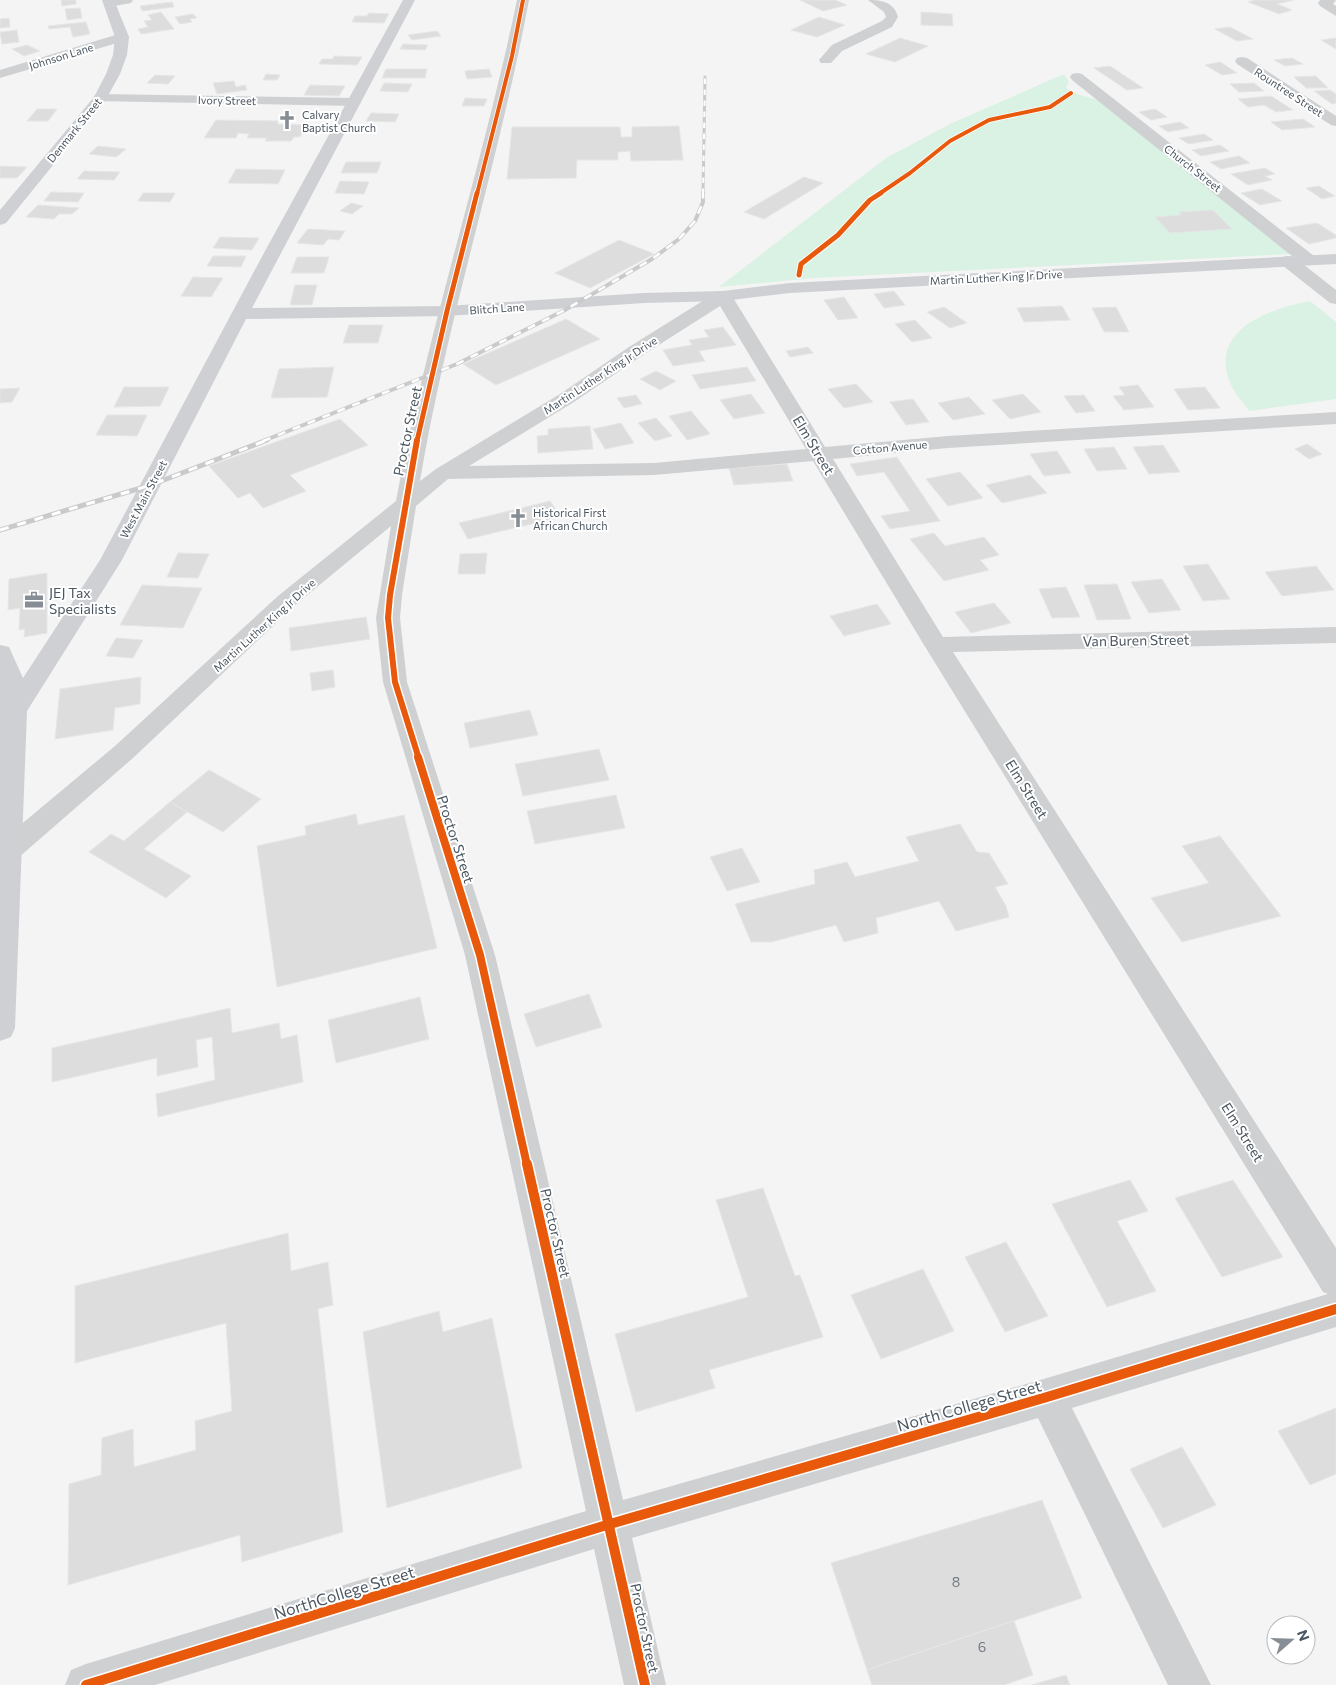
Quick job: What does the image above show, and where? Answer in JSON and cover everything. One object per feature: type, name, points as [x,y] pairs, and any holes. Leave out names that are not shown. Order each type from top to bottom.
[{"type":"street","points":[[122,38],[109,1],[127,0]]},
{"type":"street","name":"West Main Street","points":[[14,711],[110,560],[242,314],[273,251],[410,0]]},
{"type":"street","name":"Proctor Street","points":[[523,0],[512,56],[446,311],[405,503],[388,618],[394,682],[480,955],[645,1685]]},
{"type":"street","points":[[826,60],[838,48],[887,24],[892,17],[890,10],[874,0]]},
{"type":"street","points":[[1327,1],[1336,12]]},
{"type":"street","name":"Johnson Lane","points":[[3,70],[122,38]]},
{"type":"street","name":"Denmark Street","points":[[0,220],[100,98],[120,55],[122,38]]},
{"type":"street","name":"Rountree Street","points":[[1242,62],[1336,122]]},
{"type":"street","name":"Church Street","points":[[1077,76],[1308,260]]},
{"type":"street","name":"Ivory Street","points":[[100,98],[354,102]]},
{"type":"street","name":"Martin Luther King Jr Drive","points":[[8,851],[116,759],[286,602],[443,472],[567,398],[636,351],[723,296],[800,287],[1336,259]]},
{"type":"street","points":[[1288,261],[1336,299]]},
{"type":"street","name":"Blitch Lane","points":[[242,314],[446,311],[644,298],[723,296]]},
{"type":"street","name":"Elm Street","points":[[723,296],[936,644],[1336,1280]]},
{"type":"street","name":"Cotton Avenue","points":[[443,472],[654,469],[948,442],[1336,418]]},
{"type":"street","name":"Van Buren Street","points":[[936,644],[1336,635]]},
{"type":"street","points":[[0,653],[10,671],[14,688],[14,711],[5,823],[8,851],[0,1028]]},
{"type":"street","name":"North College Street","points":[[610,1524],[1047,1397],[1336,1309]]},
{"type":"street","points":[[1047,1397],[1190,1685]]},
{"type":"street","name":"NorthCollege Street","points":[[86,1685],[610,1524]]},
{"type":"green space","points":[[1064,74],[1069,82],[1066,88],[1077,94],[1101,101],[1290,254],[813,278],[719,287],[886,158],[950,124]]},
{"type":"green space","points":[[1310,301],[1336,322],[1336,399],[1249,411],[1231,385],[1226,366],[1227,350],[1234,337],[1260,317]]},
{"type":"building","points":[[61,0],[76,0],[76,4],[62,6]]},
{"type":"building","points":[[800,0],[835,0],[847,5],[823,11]]},
{"type":"building","points":[[1255,0],[1294,0],[1277,4],[1292,10],[1279,14],[1248,2]]},
{"type":"building","points":[[172,2],[174,7],[142,11],[140,6]]},
{"type":"building","points":[[80,8],[82,18],[67,20],[65,9]]},
{"type":"building","points":[[161,12],[174,29],[141,34],[138,29],[148,27],[144,21],[152,20],[148,15]]},
{"type":"building","points":[[921,12],[952,14],[953,26],[921,25]]},
{"type":"building","points":[[369,13],[389,14],[384,23],[352,22],[355,16],[367,16]]},
{"type":"building","points":[[193,14],[197,18],[190,19],[192,22],[180,24],[175,17]]},
{"type":"building","points":[[819,17],[845,25],[817,37],[791,30]]},
{"type":"building","points":[[9,18],[10,27],[0,28],[0,19]]},
{"type":"building","points":[[86,22],[90,34],[73,37],[70,27],[49,29],[48,26]]},
{"type":"building","points":[[1230,27],[1253,39],[1237,41],[1215,29]]},
{"type":"building","points":[[17,30],[19,42],[2,44],[0,32]]},
{"type":"building","points":[[437,31],[441,36],[412,40],[408,35]]},
{"type":"building","points":[[900,38],[928,46],[895,62],[866,54]]},
{"type":"building","points":[[1336,38],[1336,49],[1321,40]]},
{"type":"building","points":[[403,44],[428,45],[425,50],[400,49]]},
{"type":"building","points":[[27,45],[40,51],[24,56],[12,49]]},
{"type":"building","points":[[334,56],[362,57],[357,65],[319,64],[322,59],[333,59]]},
{"type":"building","points":[[1292,58],[1303,64],[1285,66],[1274,60]]},
{"type":"building","points":[[1220,62],[1237,73],[1222,75],[1205,65]]},
{"type":"building","points":[[1110,66],[1143,88],[1127,90],[1094,68]]},
{"type":"building","points":[[386,69],[427,69],[425,78],[382,78]]},
{"type":"building","points":[[489,69],[492,77],[467,79],[465,71]]},
{"type":"building","points":[[266,74],[280,75],[277,80],[263,80]]},
{"type":"building","points":[[155,75],[175,76],[168,84],[147,83]]},
{"type":"building","points":[[1316,76],[1328,88],[1306,88],[1294,77]]},
{"type":"building","points":[[234,81],[236,87],[245,85],[247,90],[217,94],[213,83]]},
{"type":"building","points":[[384,83],[412,84],[408,92],[380,91]]},
{"type":"building","points":[[1254,83],[1264,91],[1239,92],[1230,84]]},
{"type":"building","points":[[310,85],[345,86],[339,96],[304,95]]},
{"type":"building","points":[[1330,90],[1336,94],[1336,103],[1332,104],[1314,91]]},
{"type":"building","points":[[1271,96],[1293,110],[1276,112],[1264,105],[1248,107],[1238,99]]},
{"type":"building","points":[[465,98],[487,99],[484,106],[462,106]]},
{"type":"building","points":[[37,109],[57,109],[48,121],[27,121]]},
{"type":"building","points":[[1155,109],[1167,117],[1151,120],[1139,112]]},
{"type":"building","points":[[371,113],[399,114],[395,122],[366,121]]},
{"type":"building","points":[[1303,119],[1315,127],[1282,130],[1271,122]]},
{"type":"building","points":[[216,120],[279,121],[277,124],[306,125],[300,137],[294,137],[291,141],[265,141],[267,138],[247,138],[249,134],[238,133],[236,138],[204,138]]},
{"type":"building","points":[[1180,122],[1189,128],[1168,132],[1159,126]]},
{"type":"building","points":[[679,126],[683,160],[631,161],[630,151],[618,152],[618,160],[577,160],[576,178],[507,179],[512,127],[620,127],[621,137],[632,137],[632,127]]},
{"type":"building","points":[[1204,134],[1213,140],[1189,144],[1179,138]]},
{"type":"building","points":[[1220,145],[1229,151],[1201,156],[1192,150]]},
{"type":"building","points":[[98,146],[126,149],[116,157],[89,154]]},
{"type":"building","points":[[1239,156],[1250,163],[1221,169],[1210,162]]},
{"type":"building","points":[[346,162],[381,162],[377,173],[341,173]]},
{"type":"building","points":[[0,166],[27,167],[17,178],[0,178]]},
{"type":"building","points":[[1265,168],[1275,174],[1265,176],[1272,180],[1248,185],[1231,174]]},
{"type":"building","points":[[236,169],[285,170],[278,184],[228,183]]},
{"type":"building","points":[[84,171],[120,172],[114,180],[77,179]]},
{"type":"building","points":[[804,177],[823,183],[764,219],[744,212]]},
{"type":"building","points":[[340,181],[369,182],[364,194],[335,193]]},
{"type":"building","points":[[1319,186],[1335,196],[1322,199],[1306,188]]},
{"type":"building","points":[[1262,189],[1282,201],[1260,205],[1241,193]]},
{"type":"building","points":[[51,192],[84,193],[78,202],[44,201]]},
{"type":"building","points":[[143,193],[175,193],[170,202],[138,201]]},
{"type":"building","points":[[351,203],[363,206],[352,214],[340,211]]},
{"type":"building","points":[[38,205],[79,208],[72,214],[59,214],[54,219],[26,217]]},
{"type":"building","points":[[1213,210],[1232,229],[1170,233],[1155,217],[1181,215],[1179,212]]},
{"type":"building","points":[[1317,223],[1336,235],[1336,238],[1309,244],[1286,228]]},
{"type":"building","points":[[308,229],[345,231],[339,240],[328,239],[323,245],[297,243]]},
{"type":"building","points":[[220,237],[259,238],[252,250],[213,248]]},
{"type":"building","points":[[619,240],[654,254],[590,288],[555,273]]},
{"type":"building","points":[[213,256],[246,256],[241,267],[207,266]]},
{"type":"building","points":[[297,257],[329,257],[324,273],[291,273]]},
{"type":"building","points":[[193,277],[223,278],[211,297],[181,296]]},
{"type":"building","points":[[295,285],[317,285],[312,305],[290,305]]},
{"type":"building","points":[[894,291],[905,305],[884,308],[874,294]]},
{"type":"building","points":[[844,297],[858,318],[838,320],[824,300]]},
{"type":"building","points":[[1062,306],[1070,320],[1024,322],[1017,308]]},
{"type":"building","points":[[944,307],[967,323],[950,328],[927,312]]},
{"type":"building","points":[[1116,307],[1129,332],[1104,332],[1092,308]]},
{"type":"building","points":[[566,319],[600,339],[496,385],[463,364]]},
{"type":"building","points":[[915,320],[932,338],[912,342],[895,324]]},
{"type":"building","points":[[349,325],[383,325],[378,343],[343,343]]},
{"type":"building","points":[[723,327],[736,345],[699,351],[705,361],[673,366],[663,350],[692,345],[689,340],[709,337],[704,330]]},
{"type":"building","points":[[808,347],[813,353],[790,357],[786,351]]},
{"type":"building","points":[[334,367],[327,397],[271,398],[279,369]]},
{"type":"building","points":[[747,367],[756,381],[700,389],[692,375]]},
{"type":"building","points":[[656,371],[676,381],[660,390],[640,379]]},
{"type":"building","points":[[856,384],[873,402],[844,408],[828,389]]},
{"type":"building","points":[[1138,385],[1154,407],[1124,410],[1113,396],[1125,395],[1119,387]]},
{"type":"building","points":[[124,387],[169,387],[160,406],[114,407]]},
{"type":"building","points":[[1205,387],[1220,408],[1188,410],[1174,389]]},
{"type":"building","points":[[20,388],[12,402],[0,403],[0,389]]},
{"type":"building","points":[[751,394],[765,413],[734,419],[720,400]]},
{"type":"building","points":[[1023,394],[1041,412],[1010,419],[992,400]]},
{"type":"building","points":[[636,395],[642,404],[624,408],[617,398]]},
{"type":"building","points":[[1084,395],[1095,411],[1076,413],[1064,396]]},
{"type":"building","points":[[969,397],[985,414],[953,420],[938,403]]},
{"type":"building","points":[[913,399],[929,422],[906,425],[890,402]]},
{"type":"building","points":[[691,411],[710,434],[687,440],[669,416]]},
{"type":"building","points":[[107,415],[147,415],[137,436],[96,435]]},
{"type":"building","points":[[656,418],[672,436],[655,441],[638,423]]},
{"type":"building","points":[[340,419],[368,445],[290,475],[306,491],[263,508],[250,493],[238,498],[209,466]]},
{"type":"building","points":[[621,423],[634,443],[605,449],[593,429]]},
{"type":"building","points":[[590,426],[593,449],[538,453],[537,436],[548,435],[548,429]]},
{"type":"building","points":[[1307,444],[1322,454],[1309,459],[1295,449]]},
{"type":"building","points":[[1163,445],[1180,472],[1149,474],[1133,447]]},
{"type":"building","points":[[1114,447],[1127,469],[1097,471],[1084,449]]},
{"type":"building","points":[[1057,451],[1071,473],[1044,476],[1030,454]]},
{"type":"building","points":[[897,457],[940,521],[890,529],[881,516],[910,511],[884,472],[857,476],[850,464]]},
{"type":"building","points":[[787,464],[793,481],[734,485],[729,468]]},
{"type":"building","points":[[960,472],[983,498],[948,506],[926,479]]},
{"type":"building","points":[[1030,475],[1047,493],[1002,503],[986,485]]},
{"type":"building","points":[[550,501],[561,517],[468,539],[459,523]]},
{"type":"building","points":[[934,533],[945,546],[984,537],[999,555],[980,560],[989,570],[944,581],[910,539]]},
{"type":"building","points":[[178,553],[209,554],[198,578],[167,577]]},
{"type":"building","points":[[487,553],[485,574],[458,574],[460,554]]},
{"type":"building","points":[[1208,564],[1230,599],[1203,601],[1183,566]]},
{"type":"building","points":[[1316,566],[1334,590],[1282,596],[1265,572]]},
{"type":"building","points":[[47,573],[47,633],[24,637],[25,629],[19,630],[20,608],[8,610],[9,579]]},
{"type":"building","points":[[1162,579],[1181,610],[1149,613],[1131,582]]},
{"type":"building","points":[[1117,584],[1131,619],[1097,620],[1084,585]]},
{"type":"building","points":[[142,585],[202,588],[183,628],[120,625]]},
{"type":"building","points":[[1066,587],[1080,617],[1052,618],[1039,589]]},
{"type":"building","points":[[994,603],[1011,623],[971,633],[955,612]]},
{"type":"building","points":[[877,604],[891,624],[844,636],[830,616]]},
{"type":"building","points":[[366,617],[370,639],[291,651],[289,628]]},
{"type":"building","points":[[116,638],[143,640],[133,658],[106,656]]},
{"type":"building","points":[[333,670],[335,687],[312,691],[310,673]]},
{"type":"building","points":[[141,677],[140,704],[115,708],[113,730],[55,739],[60,689]]},
{"type":"building","points":[[530,710],[538,735],[470,748],[464,723]]},
{"type":"building","points":[[599,749],[609,780],[523,796],[515,764]]},
{"type":"building","points":[[209,770],[261,799],[223,832],[170,802]]},
{"type":"building","points":[[616,795],[625,828],[535,844],[527,811]]},
{"type":"building","points":[[170,802],[187,812],[144,849],[191,876],[166,898],[89,852],[111,834],[124,841]]},
{"type":"building","points":[[356,814],[358,825],[404,815],[437,948],[277,987],[257,846],[306,835],[305,826]]},
{"type":"building","points":[[960,824],[977,852],[989,853],[1008,884],[995,887],[1006,906],[1009,917],[956,931],[939,901],[876,918],[878,933],[844,942],[836,925],[771,942],[751,942],[735,904],[815,884],[814,870],[847,862],[855,877],[919,861],[906,837]]},
{"type":"building","points":[[1220,836],[1281,916],[1182,942],[1151,898],[1209,883],[1182,846]]},
{"type":"building","points":[[742,848],[760,882],[727,891],[710,857]]},
{"type":"building","points":[[589,994],[602,1027],[536,1047],[524,1014]]},
{"type":"building","points":[[420,997],[429,1039],[336,1063],[328,1020]]},
{"type":"building","points":[[230,1008],[232,1033],[279,1023],[281,1039],[297,1035],[303,1082],[158,1117],[156,1094],[215,1080],[212,1037],[196,1040],[198,1067],[157,1076],[157,1058],[52,1082],[52,1048]]},
{"type":"building","points":[[1130,1180],[1148,1211],[1117,1221],[1156,1291],[1107,1307],[1052,1204]]},
{"type":"building","points":[[1233,1180],[1283,1257],[1222,1277],[1175,1198]]},
{"type":"building","points":[[763,1188],[795,1276],[800,1275],[823,1337],[709,1370],[715,1388],[636,1412],[615,1334],[748,1297],[716,1200]]},
{"type":"building","points":[[288,1233],[291,1271],[328,1262],[333,1305],[318,1309],[343,1532],[242,1562],[240,1535],[68,1585],[69,1484],[101,1475],[102,1438],[133,1429],[134,1467],[196,1450],[195,1421],[232,1411],[226,1323],[75,1363],[75,1286]]},
{"type":"building","points":[[1006,1242],[1048,1316],[1005,1332],[965,1257]]},
{"type":"building","points":[[923,1269],[954,1331],[881,1359],[851,1295]]},
{"type":"building","points":[[439,1311],[443,1332],[492,1318],[522,1468],[387,1508],[363,1332]]},
{"type":"building","points":[[1336,1408],[1336,1474],[1310,1485],[1278,1431]]},
{"type":"building","points":[[1182,1447],[1216,1505],[1163,1528],[1130,1469]]},
{"type":"building","points":[[1042,1500],[1082,1598],[867,1670],[831,1563]]},
{"type":"building","points":[[1014,1621],[1033,1675],[1004,1685],[872,1685],[867,1670]]},
{"type":"building","points":[[1066,1675],[1070,1685],[1031,1685]]},
{"type":"railway","points":[[703,194],[705,77]]},
{"type":"railway","points":[[263,441],[457,364],[565,310],[652,259],[679,239],[695,221],[703,202],[703,194]]},
{"type":"railway","points":[[0,530],[151,485],[267,440]]},
{"type":"cycle path","points":[[523,0],[512,56],[447,311],[415,451],[390,595],[388,618],[395,682],[480,955],[645,1685]]},
{"type":"cycle path","points":[[799,275],[801,264],[838,235],[870,200],[910,173],[950,141],[989,120],[1050,107],[1071,93]]},
{"type":"cycle path","points":[[86,1685],[610,1524],[1047,1397],[1336,1309]]},
{"type":"place","name":"Calvary Baptist Church","points":[[287,120]]},
{"type":"place","name":"Historical First African Church","points":[[518,518]]},
{"type":"place","name":"JEJ Tax Specialists","points":[[34,600]]}]
